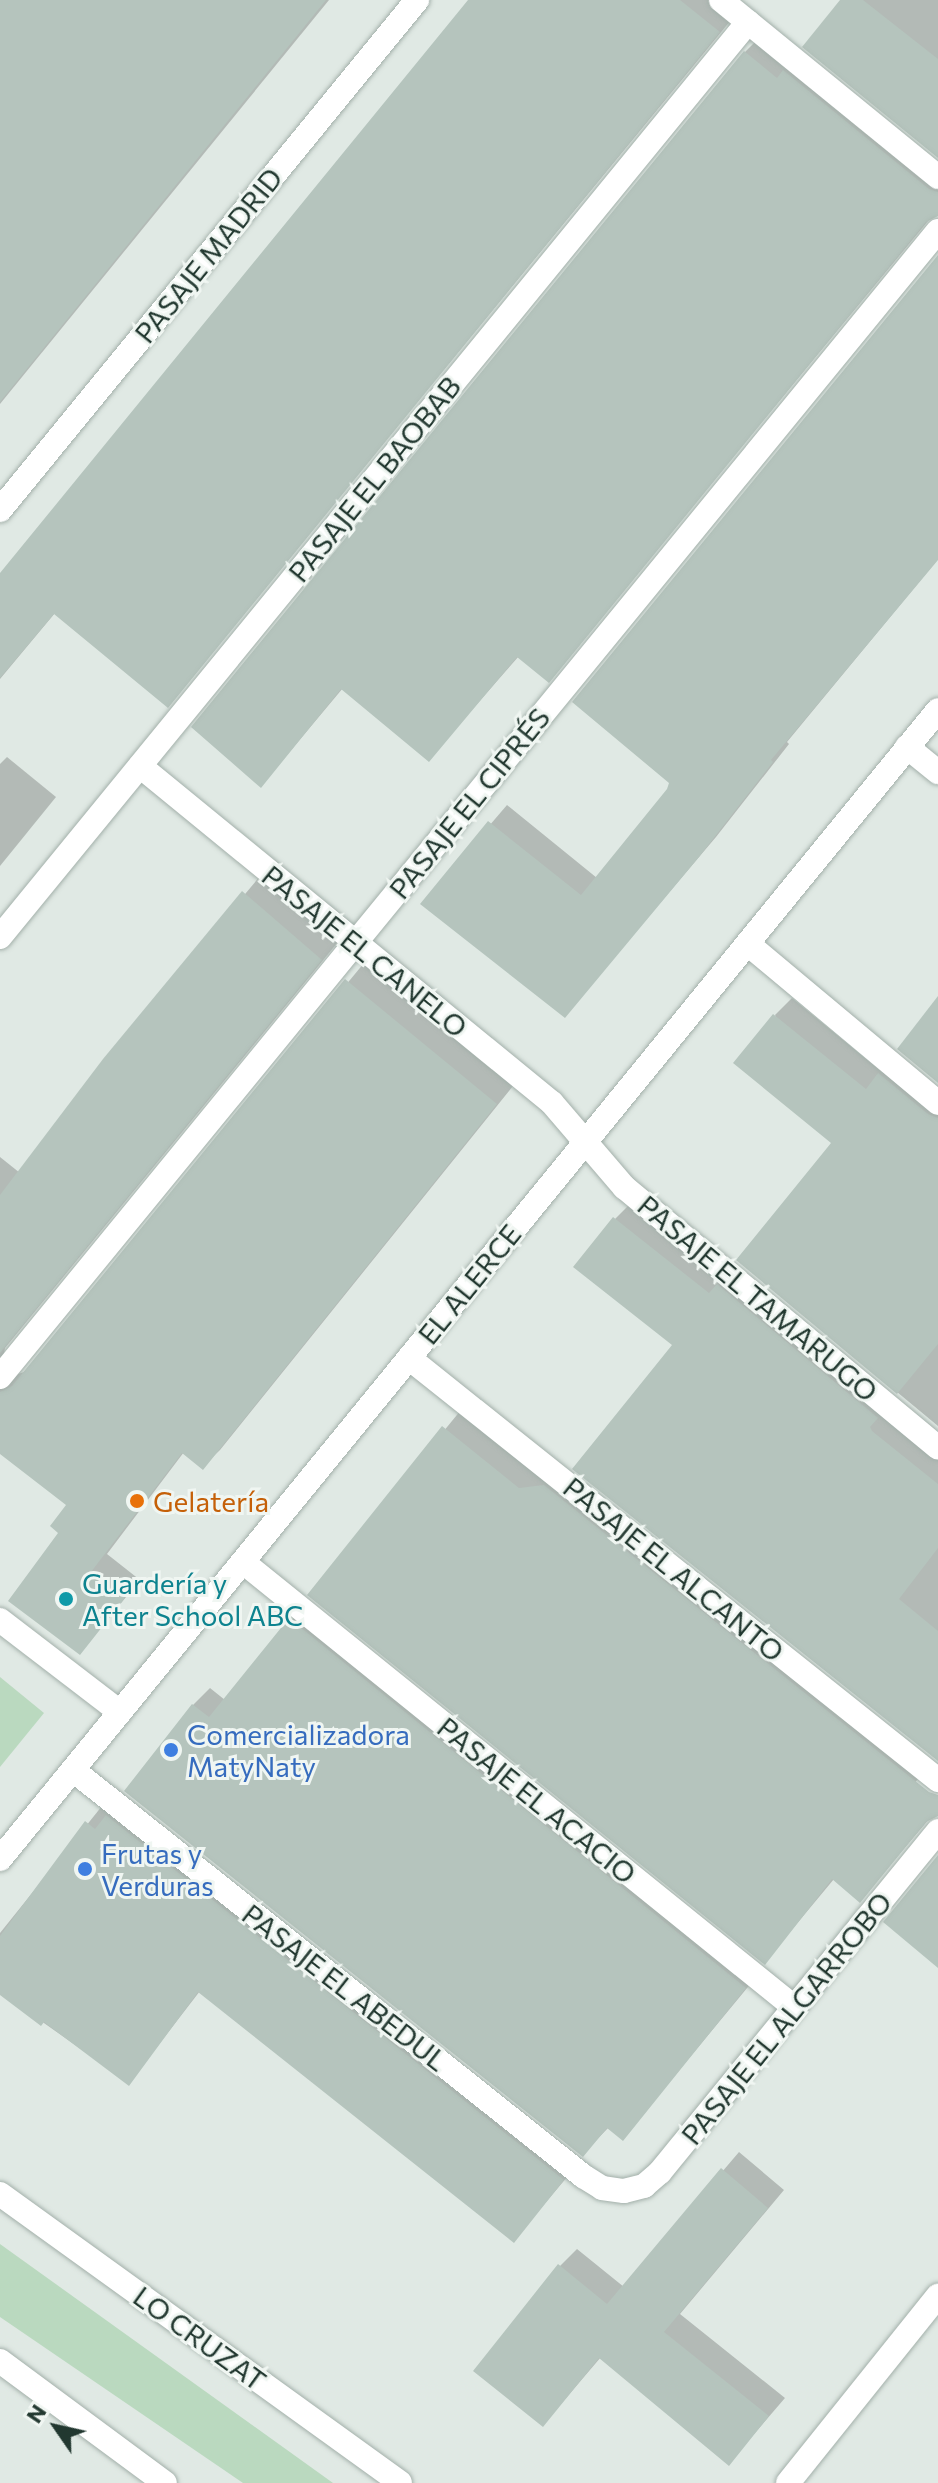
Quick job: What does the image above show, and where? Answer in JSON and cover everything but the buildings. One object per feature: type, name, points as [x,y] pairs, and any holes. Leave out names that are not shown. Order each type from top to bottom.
[{"type":"street","name":"PASAJE MADRID","points":[[0,510],[417,0]]},
{"type":"street","points":[[721,0],[938,177]]},
{"type":"street","name":"PASAJE EL BAOBAB","points":[[0,937],[748,22]]},
{"type":"street","name":"PASAJE EL CIPRÉS","points":[[0,1377],[938,231]]},
{"type":"street","name":"EL ALERCE","points":[[0,1859],[938,710]]},
{"type":"street","points":[[907,747],[938,772]]},
{"type":"street","name":"PASAJE EL CANELO","points":[[140,766],[552,1103],[586,1142]]},
{"type":"street","points":[[748,944],[938,1103]]},
{"type":"street","name":"PASAJE EL TAMARUGO","points":[[586,1142],[624,1187],[938,1448]]},
{"type":"street","name":"PASAJE EL ALCANTO","points":[[409,1358],[938,1780]]},
{"type":"street","name":"PASAJE EL ACACIO","points":[[243,1562],[794,2007]]},
{"type":"street","points":[[0,1620],[120,1712]]},
{"type":"street","name":"PASAJE EL ABEDUL","points":[[73,1770],[583,2176],[602,2188],[624,2191]]},
{"type":"street","name":"PASAJE EL ALGARROBO","points":[[624,2191],[644,2186],[660,2172],[938,1831]]},
{"type":"street","name":"LO CRUZAT","points":[[0,2194],[400,2483]]},
{"type":"street","points":[[788,2483],[938,2296]]},
{"type":"street","points":[[0,2361],[165,2483]]},
{"type":"green space","points":[[0,1677],[44,1713],[0,1767]]},
{"type":"green space","points":[[0,2244],[333,2483],[243,2483],[0,2317]]},
{"type":"place","name":"Gelatería","points":[[137,1501]]},
{"type":"place","name":"Guardería y After School ABC","points":[[66,1599]]},
{"type":"place","name":"Comercializadora MatyNaty","points":[[171,1750]]},
{"type":"place","name":"Frutas y Verduras","points":[[85,1869]]}]
